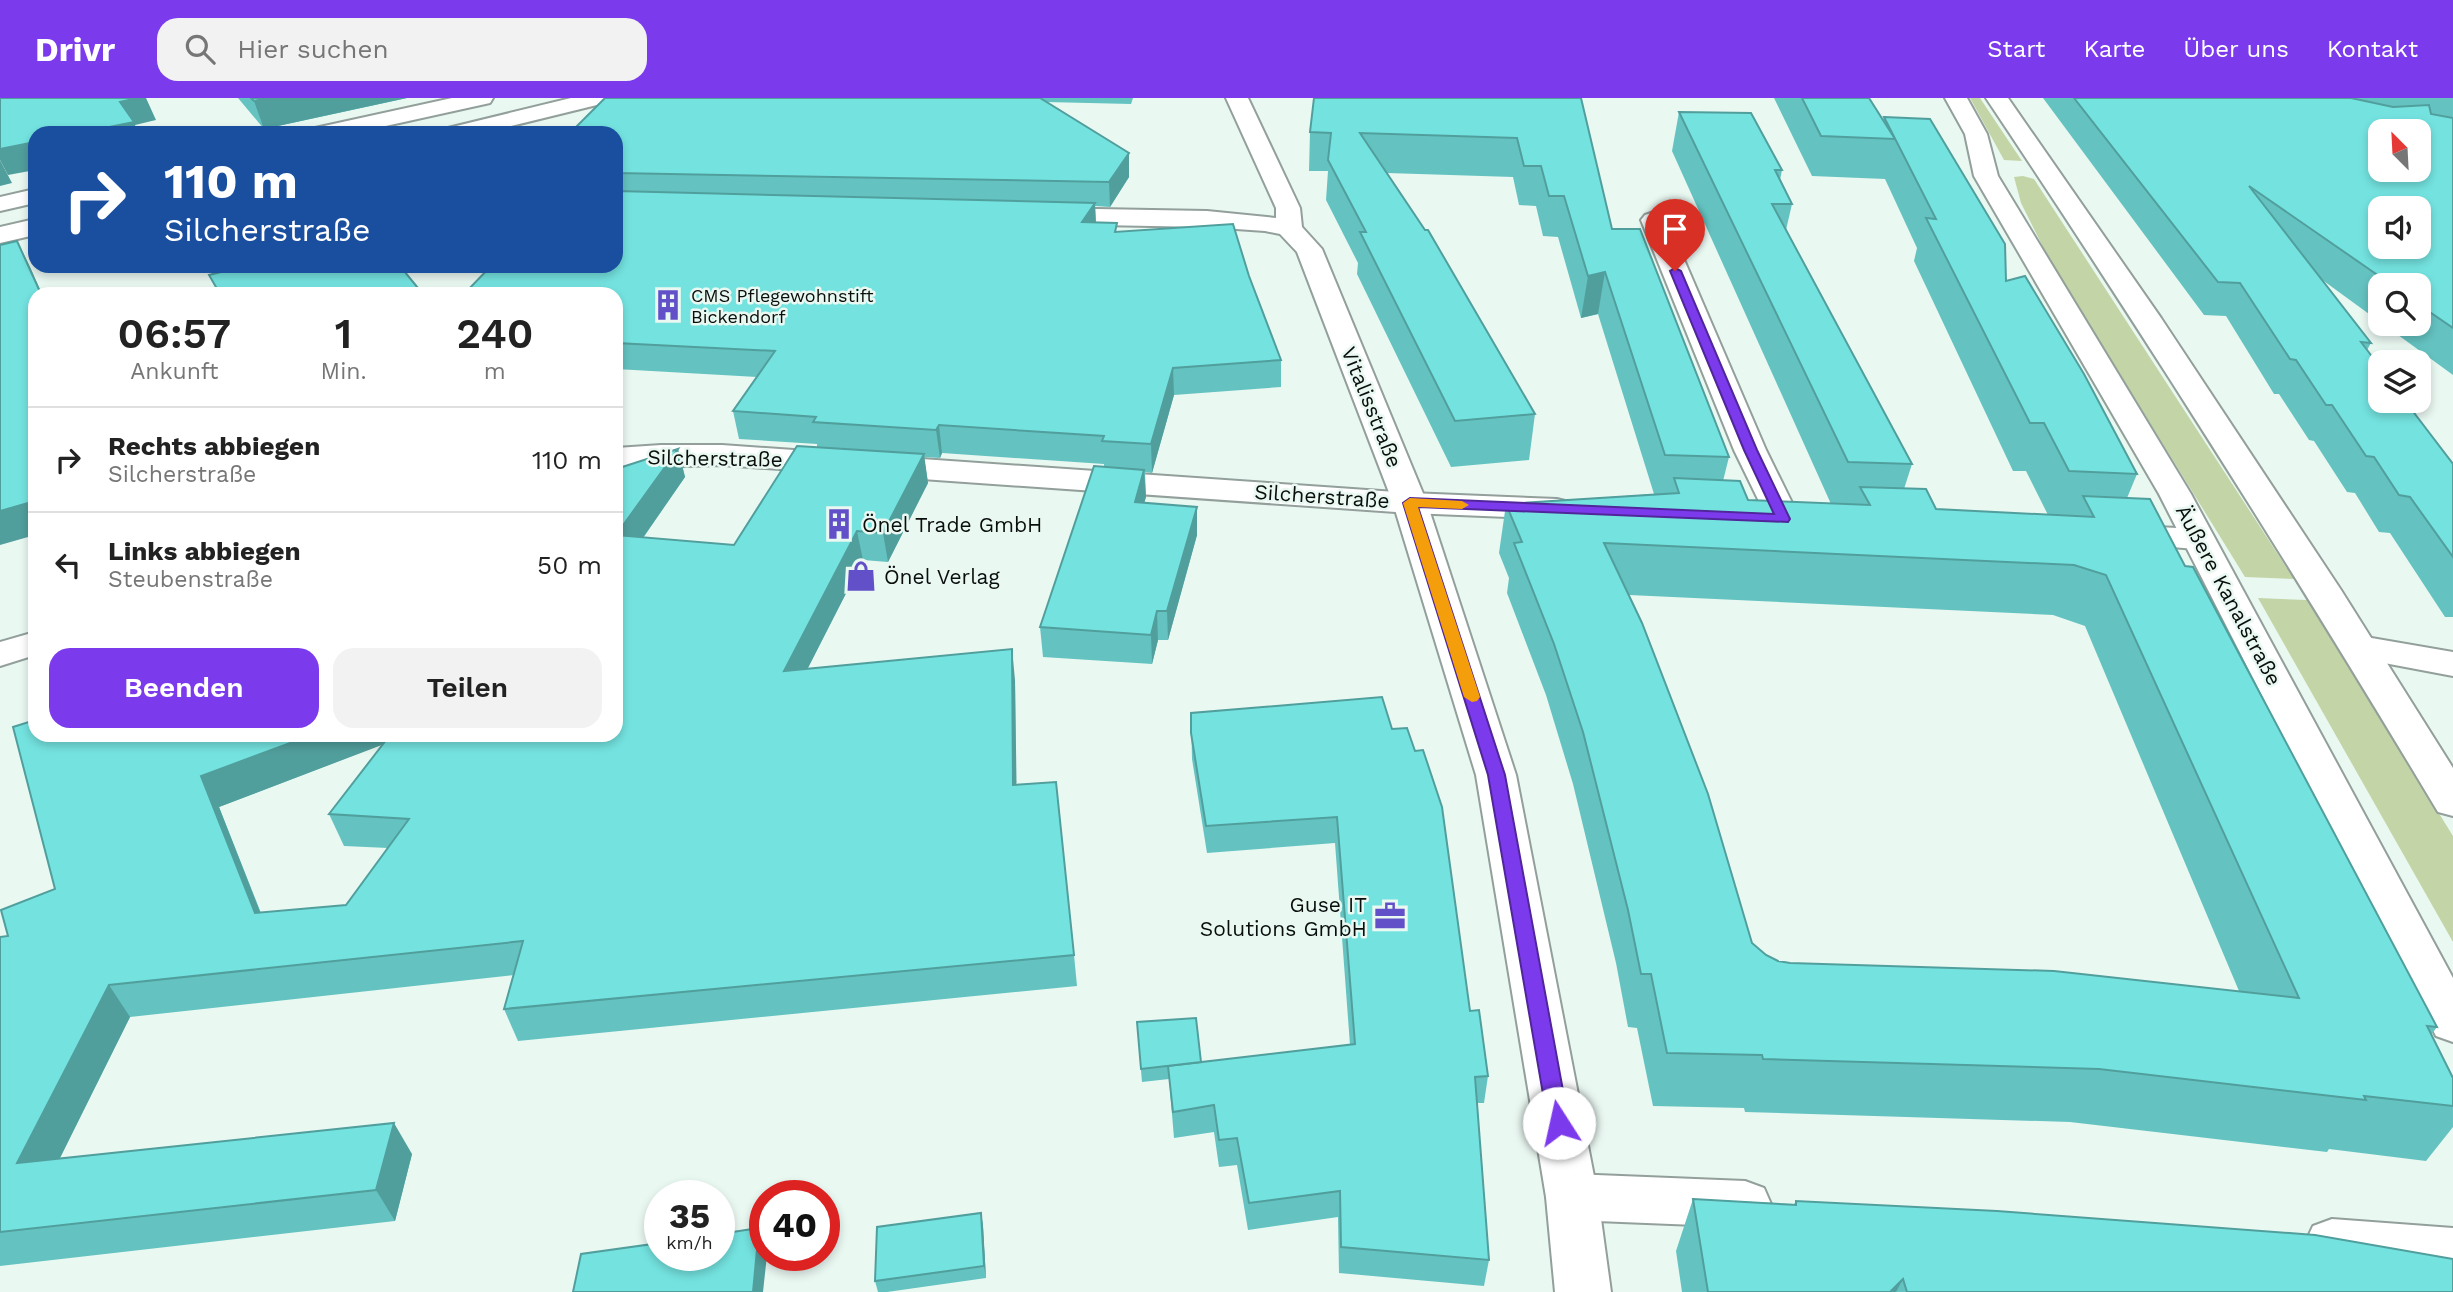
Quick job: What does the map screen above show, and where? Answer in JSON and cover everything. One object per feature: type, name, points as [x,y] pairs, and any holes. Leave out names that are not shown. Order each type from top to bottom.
[{"type":"street","points":[[355,126],[482,98]]},
{"type":"street","points":[[403,126],[489,98]]},
{"type":"street","points":[[484,126],[597,98]]},
{"type":"street","name":"Vitalisstraße","points":[[1237,98],[1288,208],[1289,229],[1309,249],[1410,503],[1496,775],[1572,1197],[1583,1292]]},
{"type":"street","name":"Äußere Kanalstraße","points":[[1956,98],[2002,173],[2197,539],[2224,584],[2453,1023]]},
{"type":"street","points":[[1997,98],[2147,318],[2360,648],[2453,803]]},
{"type":"street","points":[[2002,173],[2034,173],[2051,179]]},
{"type":"street","points":[[0,204],[28,198]]},
{"type":"street","points":[[1023,216],[1227,220],[1266,223],[1289,229]]},
{"type":"street","points":[[1654,220],[1750,450],[1797,519],[1741,517]]},
{"type":"street","points":[[0,235],[28,229]]},
{"type":"street","name":"Silcherstraße","points":[[623,458],[722,455],[1410,503],[1588,510]]},
{"type":"street","points":[[2082,533],[2197,539]]},
{"type":"street","points":[[0,654],[28,645]]},
{"type":"street","points":[[2360,648],[2453,664]]},
{"type":"street","points":[[1572,1197],[1792,1206]]},
{"type":"street","points":[[2287,1239],[2453,1253]]},
{"type":"green space","points":[[1970,98],[1980,98],[2022,161],[2004,160]]},
{"type":"green space","points":[[2014,177],[2034,179],[2294,579],[2245,577],[2051,263],[2021,203]]},
{"type":"green space","points":[[2258,598],[2307,600],[2453,836],[2453,942]]},
{"type":"building","points":[[0,98],[138,98],[120,102],[134,122],[114,126],[28,126],[28,143],[0,149]]},
{"type":"building","points":[[605,98],[1040,98],[1129,153],[1109,182],[623,173],[623,126],[577,126]]},
{"type":"building","points":[[1314,98],[1581,98],[1612,229],[1640,229],[1729,457],[1665,455],[1605,272],[1588,276],[1564,196],[1549,196],[1541,166],[1524,166],[1517,138],[1360,133],[1425,230],[1428,230],[1535,414],[1455,421],[1360,232],[1366,232],[1328,160],[1331,133],[1310,132]]},
{"type":"building","points":[[1802,98],[1869,98],[1895,139],[1821,136]]},
{"type":"building","points":[[2074,98],[2351,98],[2393,107],[2429,105],[2431,114],[2453,118],[2453,328],[2431,313],[2431,273],[2375,273],[2249,186],[2371,343],[2361,342],[2368,351],[2368,413],[2414,413],[2453,464],[2453,557],[2410,497],[2399,495],[2374,457],[2366,456],[2332,405],[2326,405],[2296,360],[2290,359],[2240,283],[2218,282]]},
{"type":"building","points":[[1679,112],[1751,113],[1782,170],[1775,170],[1792,204],[1772,204],[1912,464],[1848,462]]},
{"type":"building","points":[[1884,117],[1930,119],[2005,244],[2006,281],[2025,276],[2084,374],[2137,474],[2069,471],[2044,423],[2030,423],[1926,218],[1936,219]]},
{"type":"building","points":[[623,191],[1095,203],[1082,222],[1117,223],[1115,232],[1233,224],[1249,276],[1281,360],[1173,368],[1151,444],[1102,441],[1104,436],[939,425],[936,430],[813,422],[816,417],[733,411],[775,351],[623,343],[623,287],[471,287],[484,273],[623,273]]},
{"type":"building","points":[[17,241],[28,265],[28,273],[31,273],[38,287],[28,287],[28,503],[0,511],[0,245]]},
{"type":"building","points":[[217,273],[406,273],[417,287],[216,287],[209,275]]},
{"type":"building","points":[[797,446],[924,454],[883,533],[857,531],[784,671],[1012,649],[1013,785],[1056,782],[1074,955],[504,1009],[523,941],[109,985],[17,1163],[394,1123],[376,1190],[0,1232],[0,937],[8,936],[1,910],[55,889],[13,727],[28,722],[28,742],[293,742],[201,776],[255,913],[346,905],[409,819],[329,814],[385,742],[623,742],[623,536],[734,545]]},
{"type":"building","points":[[678,449],[623,525],[623,467]]},
{"type":"building","points":[[1094,466],[1144,470],[1135,502],[1197,507],[1167,611],[1157,611],[1151,635],[1040,627]]},
{"type":"building","points":[[1674,478],[1740,481],[1748,500],[1870,505],[1860,487],[1926,489],[1936,509],[2094,517],[2083,496],[2150,499],[2185,566],[2193,567],[2437,1027],[2427,1026],[2453,1078],[2453,1106],[2364,1096],[2366,1100],[2099,1069],[1763,1059],[1762,1055],[1667,1053],[1651,974],[1641,974],[1628,910],[1583,732],[1554,644],[1514,543],[1522,542],[1506,504],[1679,493]],"holes":[[[1604,543],[2074,565],[2106,575],[2299,998],[2054,971],[1790,963],[1766,955],[1752,943],[1708,794],[1642,623]]]},
{"type":"building","points":[[1382,697],[1392,729],[1407,728],[1415,751],[1423,750],[1442,807],[1470,1011],[1479,1010],[1488,1076],[1475,1077],[1489,1260],[1341,1247],[1340,1191],[1249,1203],[1237,1138],[1219,1140],[1214,1105],[1173,1112],[1168,1066],[1355,1044],[1337,817],[1206,826],[1191,733],[1191,713]]},
{"type":"building","points":[[1196,1018],[1201,1062],[1141,1069],[1137,1022]]},
{"type":"building","points":[[1693,1199],[1997,1211],[2315,1235],[2453,1259],[2453,1292],[1907,1292],[1903,1279],[1890,1292],[1708,1292]]},
{"type":"building","points":[[981,1213],[984,1266],[875,1281],[877,1227]]},
{"type":"building","points":[[749,1230],[749,1271],[755,1271],[753,1292],[573,1292],[581,1254],[644,1245],[644,1271],[735,1271],[735,1232]]},
{"type":"slow traffic","points":[[1462,505],[1410,503],[1472,697]]},
{"type":"place","name":"CMS Pflegewohnstift Bickendorf","points":[[668,305]]},
{"type":"place","name":"Önel Trade GmbH","points":[[839,524]]},
{"type":"place","name":"Önel Verlag","points":[[861,576]]},
{"type":"place","name":"Guse IT Solutions GmbH","points":[[1390,916]]},
{"type":"route","points":[[1559,1123],[1496,775],[1410,503],[1783,519],[1750,450],[1675,271]]}]
